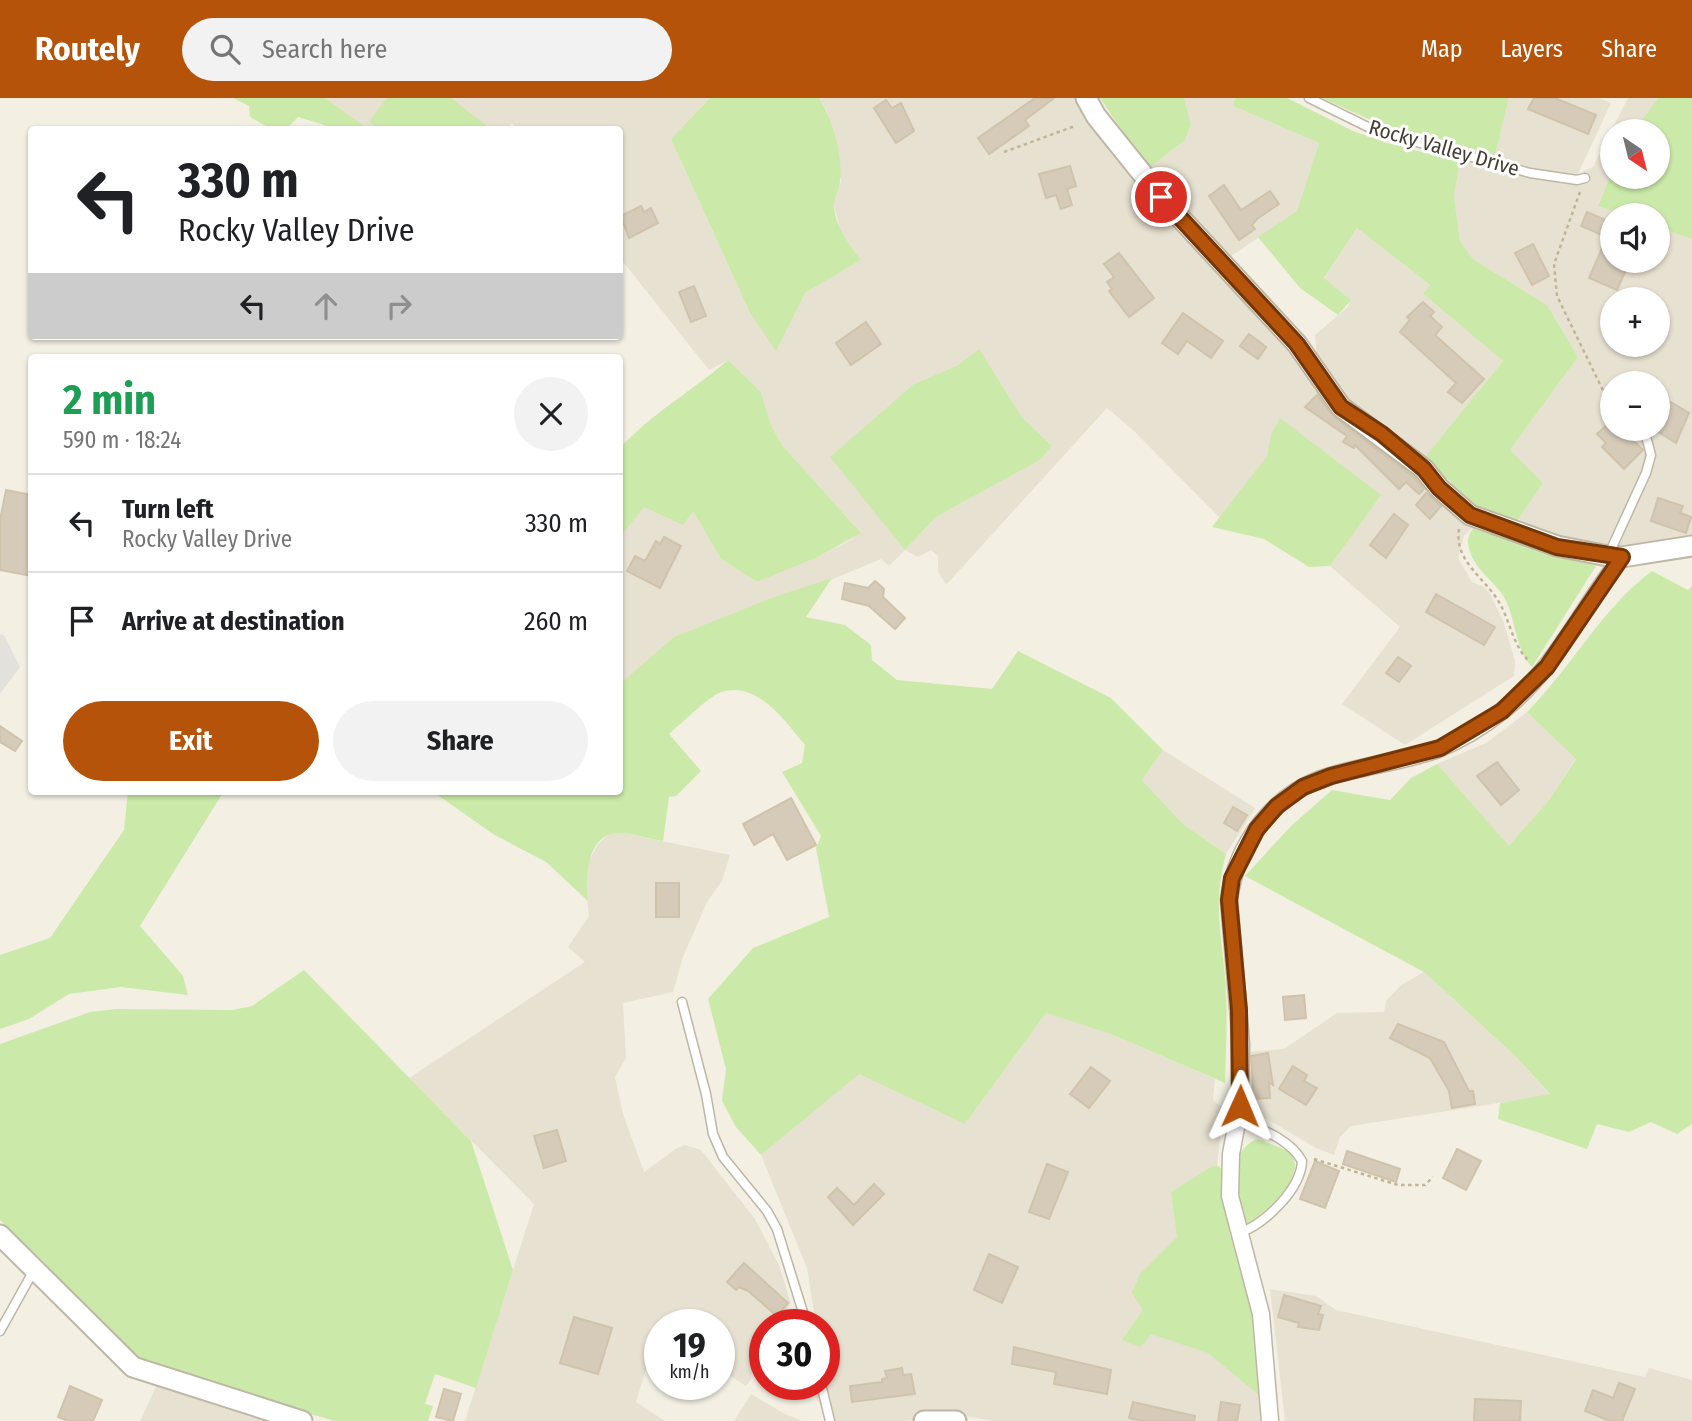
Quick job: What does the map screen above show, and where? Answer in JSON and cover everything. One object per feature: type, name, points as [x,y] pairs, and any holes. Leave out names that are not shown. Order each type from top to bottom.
[{"type":"street","points":[[1086,98],[1117,143],[1161,197],[1297,344],[1341,407],[1382,434],[1424,469],[1439,488],[1470,515],[1557,547],[1615,556],[1692,546]]},
{"type":"street","points":[[1270,1421],[1261,1314],[1230,1196],[1241,1044],[1229,900],[1232,878],[1257,829],[1277,806],[1303,787],[1331,776],[1410,758],[1450,743],[1502,711],[1544,671],[1615,556]]},
{"type":"street","points":[[0,1235],[133,1367],[302,1421]]},
{"type":"street","points":[[924,1421],[956,1421]]},
{"type":"lane","name":"Rocky Valley Drive","points":[[1309,98],[1376,131],[1530,173],[1577,180],[1586,178]]},
{"type":"lane","points":[[1615,556],[1646,473],[1651,455],[1647,441]]},
{"type":"lane","points":[[682,1002],[706,1094],[713,1134],[736,1176],[767,1210],[778,1229],[803,1309]]},
{"type":"lane","points":[[1237,1119],[1279,1139],[1297,1153],[1302,1161],[1293,1187],[1283,1201],[1247,1230],[1238,1233]]},
{"type":"lane","points":[[0,1331],[34,1270]]},
{"type":"lane","points":[[825,1400],[830,1421]]},
{"type":"path","points":[[1004,152],[1075,126]]},
{"type":"path","points":[[1586,178],[1554,264],[1558,296],[1600,384]]},
{"type":"path","points":[[1462,509],[1458,537],[1471,571],[1497,599],[1526,658],[1544,671]]},
{"type":"path","points":[[1302,1161],[1310,1158],[1319,1160],[1398,1185],[1425,1185],[1433,1177]]},
{"type":"shaded area","points":[[319,98],[710,98],[671,139],[749,311],[805,293],[861,260],[840,230],[834,205],[841,181],[827,111],[819,98],[1076,98],[1088,119],[1369,433],[1476,524],[1464,536],[1458,558],[1472,582],[1483,586],[1490,594],[1503,620],[1515,661],[1514,676],[1405,745],[1342,704],[1400,627],[1330,566],[1380,495],[1271,434],[1267,456],[1221,519],[1133,430],[1107,408],[946,585],[938,571],[938,556],[931,550],[918,557],[905,550],[889,566],[881,559],[771,605],[623,689],[623,492],[693,510],[721,559],[757,582],[818,557],[851,540],[860,532],[782,445],[771,425],[761,392],[728,360],[709,370],[623,262],[623,126],[514,126],[512,123],[509,126],[360,126]],"holes":[[[979,350],[1022,417],[1052,446],[1040,460],[936,517],[905,550],[914,384],[958,365]]]},
{"type":"shaded area","points":[[1184,98],[1235,98],[1233,106],[1319,143],[1297,212],[1228,258],[1148,169],[1185,140],[1191,124]]},
{"type":"shaded area","points":[[1509,98],[1599,98],[1611,103],[1604,119],[1600,119],[1600,127],[1578,174],[1593,167],[1600,153],[1600,189],[1605,189],[1598,205],[1600,273],[1670,273],[1670,231],[1692,239],[1692,539],[1623,546],[1582,545],[1514,525],[1510,450],[1578,357],[1547,305],[1473,259],[1460,241],[1454,196],[1463,146],[1495,154]]},
{"type":"shaded area","points":[[1628,98],[1658,98],[1643,119],[1617,119]]},
{"type":"shaded area","points":[[1357,228],[1430,285],[1423,294],[1503,361],[1420,463],[1359,417],[1317,359],[1315,335],[1348,307],[1350,299],[1324,279]]},
{"type":"shaded area","points":[[0,634],[4,635],[20,667],[0,694]]},
{"type":"shaded area","points":[[1527,712],[1576,758],[1549,800],[1509,847],[1437,764],[1486,743]]},
{"type":"shaded area","points":[[1163,750],[1255,808],[1226,854],[1183,824],[1142,780]]},
{"type":"shaded area","points":[[618,832],[730,855],[722,881],[707,902],[683,957],[673,992],[623,1003],[626,1058],[615,1077],[623,1114],[644,1172],[677,1148],[685,1145],[701,1150],[755,1219],[779,1265],[791,1304],[787,1309],[749,1309],[749,1382],[746,1386],[735,1379],[735,1309],[644,1309],[644,1376],[636,1402],[665,1421],[465,1421],[534,1204],[409,1078],[585,962],[568,947],[589,916],[585,879],[588,863],[598,844],[608,835]]},
{"type":"shaded area","points":[[1424,972],[1514,1055],[1550,1095],[1351,1126],[1340,1137],[1334,1155],[1316,1148],[1250,1109],[1245,1052],[1284,1049],[1337,1013],[1384,1012],[1386,1001],[1401,985]]},
{"type":"shaded area","points":[[1046,1013],[1113,1035],[1215,1079],[1213,1100],[1223,1108],[1216,1177],[1208,1350],[1260,1388],[1261,1421],[993,1421],[949,1413],[906,1421],[832,1421],[817,1400],[840,1400],[840,1309],[813,1309],[807,1268],[761,1155],[859,1073],[965,1124]]},
{"type":"shaded area","points":[[1270,1289],[1316,1296],[1336,1310],[1645,1377],[1649,1368],[1692,1380],[1692,1421],[1285,1421]]},
{"type":"shaded area","points":[[161,1376],[302,1421],[140,1421]]},
{"type":"shaded area","points":[[749,1397],[749,1400],[761,1400],[803,1421],[734,1421]]},
{"type":"green space","points":[[233,98],[325,98],[364,126],[327,126],[298,117],[289,126],[266,126],[250,117],[249,106]]},
{"type":"green space","points":[[387,98],[451,98],[487,126],[375,126],[369,121]]},
{"type":"green space","points":[[710,98],[819,98],[836,138],[841,171],[834,204],[835,215],[844,235],[861,260],[805,293],[776,351],[749,311],[671,139]]},
{"type":"green space","points":[[1100,98],[1184,98],[1191,124],[1185,140],[1148,169]]},
{"type":"green space","points":[[1235,98],[1287,98],[1353,131],[1460,162],[1454,196],[1460,241],[1473,259],[1547,305],[1578,357],[1510,450],[1543,483],[1514,525],[1472,509],[1459,498],[1450,481],[1420,463],[1503,361],[1423,294],[1430,285],[1357,228],[1324,278],[1351,300],[1338,315],[1300,288],[1258,237],[1297,211],[1319,143],[1233,106]]},
{"type":"green space","points":[[1322,98],[1509,98],[1495,155],[1375,122]]},
{"type":"green space","points":[[1658,98],[1692,98],[1692,239],[1670,231],[1670,203],[1600,203],[1598,206],[1605,189],[1670,189],[1670,119],[1643,119]]},
{"type":"green space","points":[[979,349],[1022,417],[1052,446],[1040,460],[936,517],[905,550],[830,457],[914,384],[958,365]]},
{"type":"green space","points":[[728,360],[761,392],[771,425],[782,445],[861,533],[818,557],[757,582],[721,559],[693,511],[683,525],[644,507],[623,533],[623,445],[645,424]]},
{"type":"green space","points":[[1280,418],[1381,495],[1330,566],[1309,567],[1264,539],[1212,527],[1267,456],[1271,434]]},
{"type":"green space","points":[[1476,524],[1546,552],[1596,566],[1532,667],[1522,652],[1504,597],[1478,567],[1470,553],[1468,538]]},
{"type":"green space","points":[[1652,571],[1688,590],[1692,586],[1692,1124],[1677,1134],[1651,1122],[1629,1132],[1597,1124],[1587,1149],[1498,1119],[1500,1103],[1550,1094],[1514,1055],[1424,972],[1245,876],[1291,826],[1332,790],[1390,800],[1411,778],[1437,764],[1509,846],[1549,800],[1576,759],[1527,712],[1617,603]]},
{"type":"green space","points":[[832,578],[806,617],[845,625],[871,645],[872,660],[897,680],[992,689],[1018,651],[1111,698],[1163,750],[1142,780],[1183,824],[1226,854],[1219,902],[1226,1004],[1225,1083],[1113,1035],[1046,1013],[965,1124],[859,1074],[761,1155],[736,1127],[722,1101],[726,1069],[708,999],[753,948],[829,917],[816,848],[821,836],[782,772],[802,763],[805,745],[780,715],[758,697],[747,692],[721,692],[669,734],[701,771],[676,796],[669,797],[663,841],[619,833],[608,835],[600,841],[590,859],[588,901],[546,862],[493,834],[438,795],[623,795],[623,681],[674,637],[774,597]]},
{"type":"green space","points":[[128,795],[222,795],[140,926],[183,976],[188,995],[121,987],[69,994],[29,1019],[0,1029],[0,955],[50,938],[124,830]]},
{"type":"green space","points":[[304,970],[471,1141],[513,1270],[476,1388],[435,1374],[425,1404],[433,1406],[428,1421],[335,1421],[160,1371],[134,1356],[114,1338],[45,1263],[0,1220],[0,1044],[90,1012],[116,1009],[232,1010],[252,1006]]},
{"type":"green space","points":[[1258,1139],[1291,1152],[1295,1163],[1294,1175],[1281,1196],[1246,1230],[1237,1193],[1237,1166],[1247,1145]]},
{"type":"green space","points":[[1213,1166],[1219,1166],[1223,1172],[1230,1234],[1255,1314],[1260,1396],[1208,1353],[1151,1334],[1141,1347],[1122,1340],[1143,1310],[1132,1293],[1140,1274],[1177,1237],[1171,1192]]},
{"type":"building","points":[[1035,98],[1054,98],[1025,120],[1029,126],[989,154],[978,138]]},
{"type":"building","points":[[1534,98],[1555,98],[1596,115],[1588,134],[1528,109]]},
{"type":"building","points":[[886,100],[892,108],[901,103],[914,131],[896,143],[874,108]]},
{"type":"building","points":[[1070,166],[1076,186],[1067,189],[1072,205],[1061,209],[1056,195],[1046,198],[1039,174]]},
{"type":"building","points":[[1224,185],[1241,210],[1270,191],[1279,204],[1257,219],[1252,225],[1255,229],[1239,240],[1209,196]]},
{"type":"building","points":[[641,206],[644,212],[651,208],[658,223],[629,238],[623,215]]},
{"type":"building","points":[[1587,212],[1600,218],[1600,234],[1581,226]]},
{"type":"building","points":[[1533,244],[1549,276],[1532,285],[1515,253]]},
{"type":"building","points":[[1119,253],[1154,298],[1129,317],[1109,291],[1112,289],[1107,282],[1114,277],[1104,264]]},
{"type":"building","points":[[1600,253],[1600,273],[1625,273],[1618,287],[1610,287],[1589,278]]},
{"type":"building","points":[[694,286],[706,316],[691,322],[679,292]]},
{"type":"building","points":[[1423,302],[1434,312],[1430,316],[1442,327],[1435,335],[1484,379],[1462,403],[1448,392],[1456,383],[1400,332],[1410,320],[1407,317]]},
{"type":"building","points":[[1183,313],[1223,341],[1211,358],[1187,341],[1178,354],[1162,343]]},
{"type":"building","points":[[866,322],[881,344],[851,365],[836,343]]},
{"type":"building","points":[[1249,334],[1266,347],[1258,359],[1240,346]]},
{"type":"building","points":[[1317,395],[1334,417],[1415,478],[1424,489],[1419,494],[1406,482],[1399,489],[1355,445],[1354,448],[1343,442],[1347,436],[1305,407]]},
{"type":"building","points":[[1670,402],[1689,413],[1676,443],[1670,439]]},
{"type":"building","points":[[1604,441],[1634,441],[1643,450],[1624,469],[1602,447],[1606,443]]},
{"type":"building","points":[[6,490],[28,494],[28,575],[0,570],[0,520]]},
{"type":"building","points":[[1426,493],[1441,506],[1430,519],[1416,505]]},
{"type":"building","points":[[1658,498],[1683,506],[1680,513],[1691,517],[1686,533],[1651,521]]},
{"type":"building","points":[[1394,514],[1408,525],[1386,558],[1370,545]]},
{"type":"building","points":[[664,537],[681,546],[660,588],[627,571],[635,556],[645,561],[656,541],[660,544]]},
{"type":"building","points":[[875,581],[884,589],[883,597],[905,618],[895,629],[869,606],[842,599],[845,583],[868,588]]},
{"type":"building","points":[[1436,594],[1495,627],[1484,645],[1426,612]]},
{"type":"building","points":[[1398,657],[1411,666],[1399,682],[1386,673]]},
{"type":"building","points":[[0,726],[22,741],[15,751],[0,742]]},
{"type":"building","points":[[1497,762],[1519,790],[1501,805],[1477,776]]},
{"type":"building","points":[[791,798],[816,845],[787,860],[773,834],[754,845],[743,824]]},
{"type":"building","points":[[1233,807],[1247,815],[1237,831],[1224,823]]},
{"type":"building","points":[[656,883],[679,883],[679,917],[656,917]]},
{"type":"building","points":[[1304,995],[1306,1018],[1285,1020],[1283,997]]},
{"type":"building","points":[[1398,1024],[1444,1042],[1469,1091],[1473,1091],[1475,1104],[1452,1108],[1449,1091],[1430,1058],[1390,1038]]},
{"type":"building","points":[[1268,1053],[1273,1085],[1269,1083],[1270,1098],[1251,1099],[1251,1056]]},
{"type":"building","points":[[1293,1066],[1307,1075],[1304,1081],[1317,1088],[1306,1105],[1279,1089]]},
{"type":"building","points":[[1091,1067],[1110,1081],[1089,1108],[1070,1094]]},
{"type":"building","points":[[557,1130],[566,1161],[544,1168],[534,1136]]},
{"type":"building","points":[[1457,1149],[1481,1161],[1466,1190],[1443,1178]]},
{"type":"building","points":[[1347,1151],[1400,1169],[1396,1182],[1343,1164]]},
{"type":"building","points":[[1315,1161],[1339,1171],[1325,1208],[1300,1199]]},
{"type":"building","points":[[1047,1164],[1068,1172],[1049,1219],[1029,1212]]},
{"type":"building","points":[[874,1184],[884,1194],[853,1225],[828,1197],[837,1188],[854,1205]]},
{"type":"building","points":[[989,1254],[1018,1267],[1002,1303],[974,1290]]},
{"type":"building","points":[[744,1263],[788,1303],[783,1309],[769,1309],[748,1291],[739,1287],[736,1290],[727,1282]]},
{"type":"building","points":[[1284,1295],[1321,1306],[1318,1314],[1323,1315],[1319,1330],[1298,1327],[1299,1323],[1278,1317]]},
{"type":"building","points":[[574,1317],[612,1328],[598,1374],[560,1363]]},
{"type":"building","points":[[1014,1347],[1111,1370],[1107,1394],[1054,1384],[1056,1372],[1012,1364]]},
{"type":"building","points":[[902,1368],[903,1375],[911,1374],[915,1394],[852,1402],[850,1386],[882,1382],[882,1379],[887,1378],[885,1371]]},
{"type":"building","points":[[1619,1383],[1635,1389],[1622,1421],[1610,1421],[1585,1411],[1593,1390],[1613,1398]]},
{"type":"building","points":[[70,1386],[102,1400],[93,1421],[68,1421],[58,1417]]},
{"type":"building","points":[[444,1389],[461,1394],[453,1421],[436,1417]]},
{"type":"building","points":[[1475,1399],[1521,1401],[1520,1421],[1474,1421]]},
{"type":"building","points":[[1133,1402],[1195,1416],[1194,1421],[1143,1421],[1129,1418]]},
{"type":"building","points":[[1221,1402],[1240,1405],[1237,1421],[1218,1421]]},
{"type":"route","points":[[1161,197],[1297,344],[1341,407],[1382,434],[1424,469],[1439,488],[1462,509],[1470,515],[1557,547],[1622,557],[1547,667],[1532,685],[1502,711],[1476,729],[1440,748],[1410,758],[1331,776],[1303,787],[1277,806],[1257,829],[1232,878],[1229,900],[1241,1044],[1240,1106]]}]
